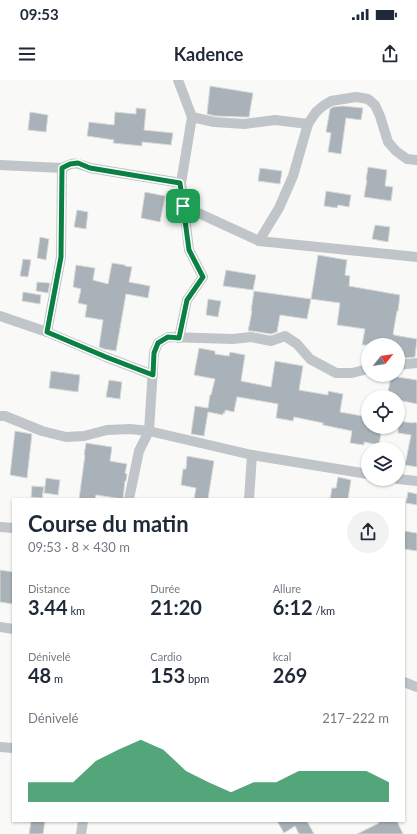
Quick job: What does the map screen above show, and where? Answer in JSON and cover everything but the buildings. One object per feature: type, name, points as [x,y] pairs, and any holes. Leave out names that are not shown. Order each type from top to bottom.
[{"type":"street","points":[[178,80],[192,117],[180,183],[189,250],[203,277],[187,300],[179,338]]},
{"type":"street","points":[[259,241],[279,208],[293,176],[308,124],[316,112],[332,100],[356,97],[368,99],[375,105],[388,142],[396,151],[407,159],[417,160]]},
{"type":"street","points":[[192,117],[214,122],[244,124],[275,120],[308,124]]},
{"type":"street","points":[[0,165],[62,168],[70,164],[78,163],[90,168],[180,183]]},
{"type":"street","points":[[47,332],[61,257],[62,168]]},
{"type":"street","points":[[183,206],[259,241],[417,257]]},
{"type":"street","points":[[0,316],[47,332],[153,375]]},
{"type":"street","points":[[128,498],[139,451],[149,431],[154,353],[158,343],[168,337],[233,339],[252,337],[271,341],[285,336],[297,344],[310,359],[336,373],[352,373],[361,371]]},
{"type":"street","points":[[405,364],[417,363]]},
{"type":"street","points":[[0,416],[5,416],[42,432],[66,437],[84,436],[107,430],[130,429],[149,431],[252,455],[361,473]]},
{"type":"street","points":[[249,498],[252,455]]},
{"type":"street","points":[[405,480],[417,481]]},
{"type":"street","points":[[0,527],[12,528]]},
{"type":"street","points":[[0,627],[12,629]]},
{"type":"street","points":[[405,682],[417,687]]},
{"type":"street","points":[[0,747],[12,748]]},
{"type":"street","points":[[81,834],[83,822]]},
{"type":"route","points":[[78,163],[90,168],[180,183],[183,206],[189,250],[203,277],[187,300],[179,338],[168,337],[158,343],[154,353],[153,375],[47,332],[61,257],[62,168],[70,164],[78,163]]}]
